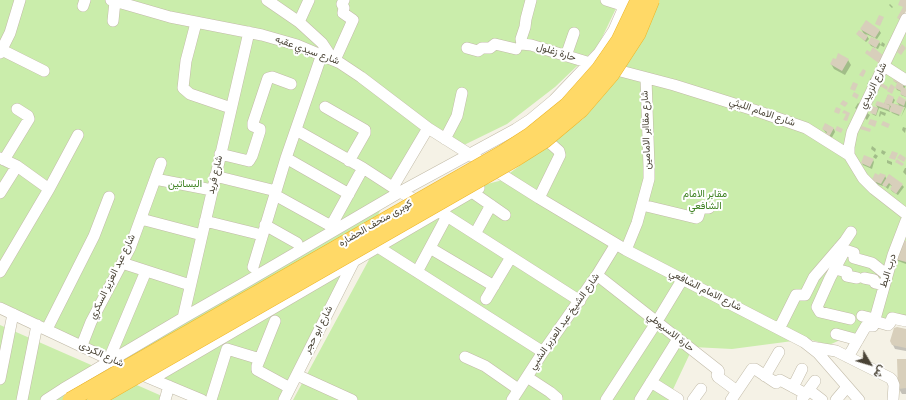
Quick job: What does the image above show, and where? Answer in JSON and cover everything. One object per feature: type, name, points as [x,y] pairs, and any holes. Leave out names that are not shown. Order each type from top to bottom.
[{"type":"highway","name":"كوبرى متحف الحضاره","points":[[95,400],[517,158],[544,141],[581,110],[612,74],[638,34],[652,0]]},
{"type":"highway","name":"كوبرى متحف الحضاره","points":[[70,400],[502,152],[536,130],[566,105],[599,69],[619,40],[630,2]]},
{"type":"street","points":[[20,0],[10,33],[1,52],[44,71]]},
{"type":"street","points":[[269,0],[299,22],[322,43],[328,52],[329,57]]},
{"type":"street","points":[[299,22],[310,0]]},
{"type":"street","points":[[252,267],[296,130],[329,57],[353,21],[353,18],[343,13],[344,8],[342,4],[344,0]]},
{"type":"street","name":"حارة زغلول","points":[[517,49],[525,27],[531,0]]},
{"type":"street","points":[[46,400],[110,359],[249,281],[396,190],[470,154],[530,120],[554,100],[590,63],[606,44],[630,2],[606,0]]},
{"type":"street","points":[[152,379],[355,261],[443,214],[472,192],[520,164],[550,143],[589,106],[618,71],[643,32],[657,0]]},
{"type":"street","points":[[113,1],[113,21]]},
{"type":"street","name":"شارع سيدي عقبه","points":[[113,1],[196,23],[249,32],[297,45],[329,57],[361,76],[428,128],[539,198]]},
{"type":"street","name":"شارع الزبيدي","points":[[849,155],[852,132],[906,19]]},
{"type":"street","points":[[196,23],[186,61],[184,88],[190,94],[231,108]]},
{"type":"street","name":"شارع فريد","points":[[183,318],[249,32]]},
{"type":"street","points":[[566,56],[574,33]]},
{"type":"street","name":"حارة زغلول","points":[[467,48],[478,51],[482,48],[490,48],[495,44],[517,49],[531,45],[590,63]]},
{"type":"street","name":"شارع الامام الليثي","points":[[590,63],[674,84],[806,128],[849,155],[863,178],[874,189],[906,214]]},
{"type":"street","points":[[884,66],[906,80]]},
{"type":"street","points":[[220,154],[249,161],[260,131],[260,129],[253,126],[252,123],[268,78],[272,77],[291,84]]},
{"type":"street","name":"شارع مقاابر الامامين","points":[[626,250],[637,223],[649,179],[650,166],[646,78]]},
{"type":"street","points":[[445,139],[457,116],[462,93]]},
{"type":"street","points":[[324,107],[366,131],[349,161]]},
{"type":"street","points":[[17,109],[28,116],[29,119],[2,159],[16,166],[49,190]]},
{"type":"street","points":[[396,190],[428,128]]},
{"type":"street","points":[[296,130],[363,168],[396,190],[443,214],[580,301]]},
{"type":"street","points":[[0,272],[49,190],[78,135]]},
{"type":"street","points":[[539,198],[560,155],[559,151],[550,143]]},
{"type":"street","points":[[286,158],[348,194]]},
{"type":"street","name":"شارع عبد العزيز السكري","points":[[82,346],[91,322],[130,248],[161,163]]},
{"type":"street","points":[[0,193],[16,166]]},
{"type":"street","points":[[215,176],[275,193],[331,226],[363,168]]},
{"type":"street","points":[[155,179],[212,190]]},
{"type":"street","points":[[472,192],[505,215]]},
{"type":"street","points":[[22,400],[42,327],[94,236],[109,197]]},
{"type":"street","name":"شارع الامام الشافعي","points":[[539,198],[626,250],[804,342],[811,347],[859,400]]},
{"type":"street","points":[[475,234],[491,205]]},
{"type":"street","points":[[642,205],[696,218],[698,217],[700,207],[708,208]]},
{"type":"street","points":[[417,272],[430,248],[443,214]]},
{"type":"street","points":[[141,219],[202,235]]},
{"type":"street","points":[[205,221],[264,230],[297,243]]},
{"type":"street","name":"درب البط","points":[[848,357],[866,326],[872,326],[906,221]]},
{"type":"street","points":[[850,319],[820,312],[817,307],[851,232]]},
{"type":"street","name":"شارع الشيخ عبد العزيز الشبي","points":[[512,400],[543,352],[580,301],[616,244]]},
{"type":"street","points":[[378,248],[543,352]]},
{"type":"street","points":[[430,248],[494,286]]},
{"type":"street","points":[[835,269],[847,272],[847,276],[874,280],[875,283],[886,280],[872,263],[854,258],[854,253],[842,249]]},
{"type":"street","points":[[779,329],[796,295],[804,296],[814,277],[842,249]]},
{"type":"street","points":[[486,299],[511,257]]},
{"type":"street","name":"شارع ابو حجر","points":[[284,400],[355,261]]},
{"type":"street","points":[[122,263],[190,285]]},
{"type":"street","points":[[110,359],[146,271]]},
{"type":"street","name":"حارة الاسيوطي","points":[[597,275],[718,370],[718,377],[734,395]]},
{"type":"street","points":[[606,400],[682,280]]},
{"type":"street","points":[[249,281],[276,307]]},
{"type":"street","name":"شارع الكردى","points":[[0,308],[152,379],[202,400]]},
{"type":"street","points":[[0,379],[13,314]]},
{"type":"street","points":[[862,316],[888,324],[890,324],[892,318],[906,321]]},
{"type":"street","points":[[275,321],[256,368],[259,372],[290,388]]},
{"type":"street","points":[[836,334],[858,340]]},
{"type":"street","points":[[640,400],[678,339]]},
{"type":"street","points":[[811,347],[836,351],[892,380],[894,385],[893,400]]},
{"type":"street","points":[[211,400],[227,349],[260,359]]},
{"type":"street","points":[[765,376],[779,352]]},
{"type":"street","points":[[465,357],[485,366],[518,389]]},
{"type":"street","points":[[734,395],[752,369],[755,369],[776,383],[780,380],[793,387],[808,391],[822,400]]},
{"type":"street","points":[[793,387],[802,369]]},
{"type":"street","points":[[297,375],[352,400]]},
{"type":"street","points":[[527,377],[550,392],[557,398],[557,400]]},
{"type":"street","points":[[651,382],[681,400]]},
{"type":"street","points":[[165,400],[169,386]]},
{"type":"street","points":[[836,400],[847,387]]},
{"type":"street","points":[[693,400],[701,389]]},
{"type":"green space","name":"البساتين","points":[[0,0],[620,0],[598,46],[555,87],[507,124],[464,145],[426,123],[281,400],[206,400],[0,305]]},
{"type":"green space","name":"مقابر الامام الشافعي","points":[[656,0],[906,0],[906,8],[847,138],[848,160],[906,216],[906,320],[894,316],[829,345],[808,339],[732,349],[693,347],[668,400],[293,400],[378,243],[475,187],[499,181],[583,119],[613,79]]},
{"type":"green space","points":[[906,25],[906,208],[870,184],[851,152],[852,140]]},
{"type":"green space","points":[[0,325],[171,400],[0,400]]},
{"type":"building","points":[[900,0],[906,0],[906,11],[901,20],[897,18],[903,7],[898,5]]},
{"type":"building","points":[[879,15],[884,17],[880,26],[875,24]]},
{"type":"building","points":[[866,20],[880,30],[875,38],[860,29]]},
{"type":"building","points":[[859,30],[868,36],[865,41],[856,34]]},
{"type":"building","points":[[871,37],[880,41],[876,48],[868,43]]},
{"type":"building","points":[[902,44],[906,48],[901,55],[897,52]]},
{"type":"building","points":[[873,47],[885,57],[880,64],[865,53],[867,50],[870,52]]},
{"type":"building","points":[[838,53],[849,59],[842,71],[830,64],[833,58],[836,59]]},
{"type":"building","points":[[863,69],[866,71],[863,77],[859,75]]},
{"type":"building","points":[[895,77],[905,82],[903,87],[906,89],[906,97],[900,94],[901,91],[895,88],[897,83],[893,81]]},
{"type":"building","points":[[853,82],[858,84],[855,91],[850,89]]},
{"type":"building","points":[[882,83],[888,87],[887,90],[880,86]]},
{"type":"building","points":[[891,84],[895,87],[892,94],[887,91]]},
{"type":"building","points":[[854,92],[859,95],[857,99],[852,96]]},
{"type":"building","points":[[888,94],[894,97],[892,103],[904,107],[900,115],[889,111],[891,106],[884,103]]},
{"type":"building","points":[[899,96],[906,100],[904,106],[896,102]]},
{"type":"building","points":[[843,100],[848,103],[845,107],[840,104]]},
{"type":"building","points":[[877,101],[890,105],[889,110],[875,105]]},
{"type":"building","points":[[873,106],[878,108],[876,115],[870,113]]},
{"type":"building","points":[[836,107],[841,109],[839,114],[834,112]]},
{"type":"building","points":[[844,110],[850,113],[847,121],[843,120],[846,114],[842,113]]},
{"type":"building","points":[[870,119],[877,121],[875,127],[868,124]]},
{"type":"building","points":[[883,121],[890,124],[888,128],[881,125]]},
{"type":"building","points":[[825,123],[834,128],[829,137],[825,135],[827,132],[822,129]]},
{"type":"building","points":[[837,126],[843,129],[841,133],[835,130]]},
{"type":"building","points":[[862,126],[871,129],[870,132],[860,129]]},
{"type":"building","points":[[892,151],[898,153],[895,160],[889,158]]},
{"type":"building","points":[[900,154],[906,158],[904,162],[897,158]]},
{"type":"building","points":[[864,155],[874,159],[870,167],[861,163]]},
{"type":"building","points":[[897,159],[904,164],[902,166],[895,162]]},
{"type":"building","points":[[875,173],[879,175],[880,173],[886,175],[881,184],[876,182],[874,186],[870,184]]},
{"type":"building","points":[[889,174],[903,184],[896,194],[890,189],[892,186],[889,183],[886,187],[882,185]]},
{"type":"building","points":[[901,240],[906,241],[906,262],[895,259]]},
{"type":"building","points":[[897,327],[906,329],[906,348],[892,345],[890,341],[894,328]]},
{"type":"building","points":[[897,359],[906,359],[906,388],[898,389]]}]
